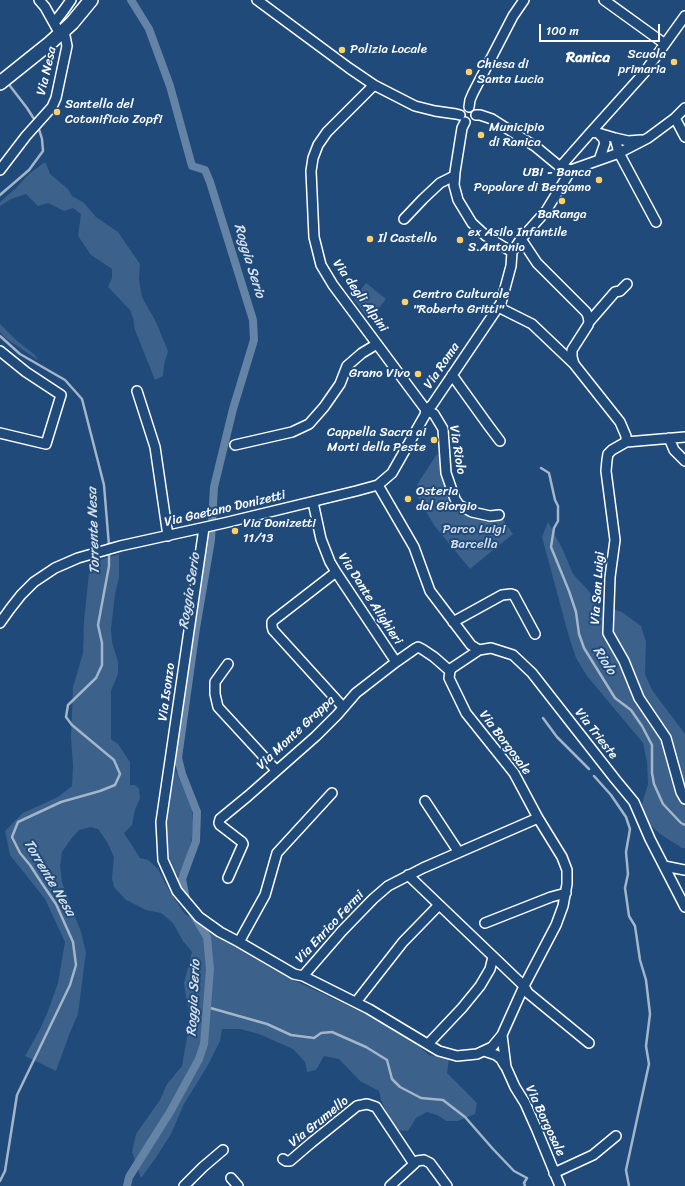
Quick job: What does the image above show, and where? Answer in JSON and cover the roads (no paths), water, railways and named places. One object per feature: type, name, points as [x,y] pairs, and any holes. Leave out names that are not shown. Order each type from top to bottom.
[{"type":"street","points":[[39,0],[59,29]]},
{"type":"street","points":[[59,29],[64,10],[71,0]]},
{"type":"street","points":[[0,82],[12,73],[91,0]]},
{"type":"street","points":[[257,0],[348,68],[374,85],[415,106],[456,114],[463,119],[472,122],[476,115],[474,110],[468,107],[462,109],[463,119],[462,128],[454,176],[454,185],[458,200],[472,223],[486,236],[512,252],[521,239],[546,211],[571,170],[619,153],[648,138],[675,118],[685,108]]},
{"type":"street","points":[[468,107],[472,93],[524,0]]},
{"type":"street","points":[[604,0],[665,44]]},
{"type":"street","points":[[560,166],[594,132],[644,73],[685,16]]},
{"type":"street","name":"Via Nesa","points":[[0,170],[30,131],[52,107],[56,98],[67,46],[59,29]]},
{"type":"street","name":"Via degli Alpini","points":[[374,85],[327,132],[318,145],[313,158],[311,171],[314,237],[321,265],[333,285],[426,410]]},
{"type":"street","points":[[476,115],[486,116],[492,119],[536,146],[560,166],[571,170]]},
{"type":"street","points":[[675,118],[685,137]]},
{"type":"street","points":[[594,132],[628,141],[648,138]]},
{"type":"street","points":[[594,132],[603,138],[604,143],[599,160]]},
{"type":"street","points":[[615,138],[619,153],[656,222]]},
{"type":"street","points":[[404,219],[422,199],[440,184],[454,176]]},
{"type":"street","points":[[521,239],[537,263],[586,312],[588,316],[588,326],[572,350],[574,364]]},
{"type":"street","name":"Via Roma","points":[[378,485],[392,472],[425,415],[426,410],[432,405],[501,303],[511,266],[512,252]]},
{"type":"street","points":[[588,322],[615,292],[620,291],[628,284]]},
{"type":"street","points":[[498,307],[532,324],[574,364],[620,422],[626,436],[626,442]]},
{"type":"street","points":[[235,446],[292,432],[309,424],[324,407],[340,384],[347,366],[362,353],[377,344]]},
{"type":"street","points":[[560,350],[572,350]]},
{"type":"street","points":[[0,351],[26,372],[61,395],[46,444],[0,433]]},
{"type":"street","points":[[452,375],[500,441]]},
{"type":"street","points":[[137,391],[155,447],[168,536]]},
{"type":"street","name":"Via Riolo","points":[[426,410],[434,414],[443,429],[446,473],[455,499],[459,505],[472,512],[490,516],[499,515]]},
{"type":"street","name":"Via San Luigi","points":[[685,437],[626,442],[608,454],[606,471],[615,540],[610,577],[608,633],[624,661],[639,698],[666,738],[681,792],[685,799]]},
{"type":"street","points":[[669,438],[674,450],[685,462]]},
{"type":"street","points":[[378,485],[414,546],[430,591],[471,645],[480,650],[452,668],[450,671]]},
{"type":"street","name":"Via Gaetano Donizetti","points":[[0,624],[17,599],[34,582],[54,568],[78,558],[120,546],[204,528],[356,492],[378,485]]},
{"type":"street","name":"Via Dante Alighieri","points":[[313,502],[321,539],[336,572],[396,662]]},
{"type":"street","name":"Via Isonzo","points":[[204,528],[161,822],[163,860],[177,891],[199,917],[220,932],[239,942]]},
{"type":"street","points":[[336,572],[274,620],[272,622],[272,626],[273,630],[344,708]]},
{"type":"street","points":[[453,622],[502,595],[511,594],[514,596],[535,634]]},
{"type":"street","name":"Via Monte Grappa","points":[[228,878],[243,844],[219,823],[220,819],[316,736],[344,708],[356,693],[418,647],[434,657],[450,671]]},
{"type":"street","name":"Via Trieste","points":[[480,650],[491,648],[513,655],[532,673],[634,802],[650,839],[685,907]]},
{"type":"street","points":[[228,664],[215,682],[215,694],[218,707],[276,770]]},
{"type":"street","name":"Via Borgosale","points":[[450,671],[449,678],[451,685],[466,713],[514,773],[538,818],[562,857],[567,870],[566,893],[556,925],[524,986],[502,1035],[506,1067]]},
{"type":"street","points":[[239,942],[264,895],[277,853],[332,793]]},
{"type":"street","points":[[425,801],[458,853]]},
{"type":"street","name":"Via Enrico Fermi","points":[[239,942],[294,974],[303,976],[342,931],[388,886],[424,868],[538,818]]},
{"type":"street","points":[[664,866],[685,870]]},
{"type":"street","points":[[408,876],[524,986],[528,993],[589,1042]]},
{"type":"street","points":[[485,923],[551,897],[566,893]]},
{"type":"street","points":[[356,1002],[402,942],[439,905]]},
{"type":"street","points":[[428,1044],[462,1008],[480,986],[490,969],[493,957]]},
{"type":"street","points":[[303,976],[369,1009],[439,1051],[457,1056],[477,1054],[492,1046],[502,1035]]},
{"type":"street","name":"Via Borgosale","points":[[484,1051],[496,1055],[501,1059],[506,1067],[515,1087],[525,1103],[560,1186]]},
{"type":"street","name":"Via Grumello","points":[[283,1158],[286,1161],[290,1161],[357,1106],[367,1104],[376,1107],[414,1164]]},
{"type":"street","points":[[554,1173],[593,1154],[616,1136]]},
{"type":"street","points":[[184,1186],[223,1150]]},
{"type":"street","points":[[390,1186],[414,1164],[424,1160],[430,1163],[446,1186]]},
{"type":"street","points":[[231,1178],[238,1186]]},
{"type":"waterway","name":"Roggia Serio","points":[[131,0],[149,29],[170,86],[192,166],[205,170],[210,182],[253,320],[254,340],[233,409],[214,487],[211,540],[196,628],[178,758],[182,774],[197,812],[196,841],[182,879],[187,904]]},
{"type":"waterway","name":"Torrente Nesa","points":[[7,82],[36,122]]},
{"type":"waterway","name":"Torrente Nesa","points":[[0,195],[29,170],[43,151],[42,139],[38,126]]},
{"type":"waterway","name":"Torrente Nesa","points":[[0,336],[20,354],[65,380],[82,399],[104,485],[109,546]]},
{"type":"waterway","name":"Riolo","points":[[541,468],[549,473],[555,500],[558,506],[558,521],[554,528],[551,547],[576,612],[579,634],[584,648],[615,698],[631,710],[642,726],[652,745],[652,773],[654,784],[663,804],[681,823],[685,825]]},
{"type":"waterway","name":"Torrente Nesa","points":[[0,1181],[5,1171],[17,1095],[70,985],[76,965],[73,942],[56,904],[30,865],[20,853],[12,837],[18,822],[61,802],[100,791],[115,785],[120,774],[114,760],[72,725],[66,717],[68,705],[96,678],[102,665],[102,643],[98,625],[109,566],[109,551]]},
{"type":"waterway","points":[[543,718],[557,737],[589,769]]},
{"type":"waterway","points":[[594,776],[611,795],[626,817],[630,829],[626,852],[628,874],[625,888],[629,916],[635,926],[640,960],[646,980],[650,1014],[646,1046],[649,1064],[626,1170],[629,1186]]},
{"type":"waterway","name":"Roggia Serio","points":[[127,1186],[129,1177],[170,1112],[199,1059],[204,1044],[210,969],[207,937],[193,914]]},
{"type":"waterway","points":[[207,1007],[267,1024],[291,1035],[314,1038],[321,1033],[332,1032],[366,1047],[387,1060],[392,1079],[400,1087],[421,1098],[443,1100],[465,1117],[514,1171],[527,1178],[524,1183],[525,1186]]},
{"type":"place","name":"Polizia Locale","points":[[342,50]]},
{"type":"place","name":"Scuola primaria","points":[[674,62]]},
{"type":"place","name":"Chiesa di Santa Lucia","points":[[469,72]]},
{"type":"place","name":"Santella del Cotonificio Zopfi","points":[[57,112]]},
{"type":"place","name":"Municipio di Ranica","points":[[481,135]]},
{"type":"place","name":"UBI - Banca Popolare di Bergamo","points":[[599,180]]},
{"type":"place","name":"BaRanga","points":[[562,201]]},
{"type":"place","name":"Il Castello","points":[[370,239]]},
{"type":"place","name":"ex Asilo Infantile S.Antonio","points":[[460,240]]},
{"type":"place","name":"Centro Culturale \"Roberto Gritti\"","points":[[405,302]]},
{"type":"place","name":"Grano Vivo","points":[[418,374]]},
{"type":"place","name":"Cappella Sacra ai Morti della Peste","points":[[434,440]]},
{"type":"place","name":"Osteria dal Giorgio","points":[[408,499]]},
{"type":"place","name":"Via Donizetti 11/13","points":[[235,531]]},
{"type":"district","name":"Ranica","points":[[588,58]]},
{"type":"park label","name":"Parco Luigi Barcella","points":[[474,538]]}]
